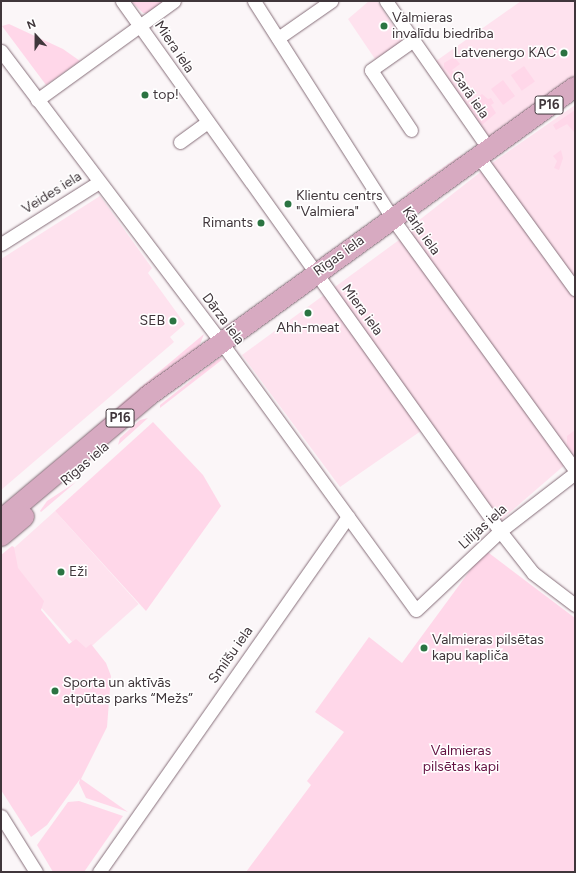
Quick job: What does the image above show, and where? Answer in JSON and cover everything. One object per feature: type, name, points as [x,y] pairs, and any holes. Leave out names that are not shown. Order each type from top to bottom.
[{"type":"main road","name":"Rīgas iela","points":[[1,520],[101,434],[221,342],[482,152],[575,87]]},
{"type":"main road","name":"Rīgas iela","points":[[1,536],[152,406],[183,371]]},
{"type":"street","name":"Miera iela","points":[[122,1],[500,531],[533,573],[575,605]]},
{"type":"street","points":[[38,100],[174,1]]},
{"type":"street","name":"Kārļa iela","points":[[254,1],[392,218],[575,471]]},
{"type":"street","points":[[278,38],[331,1]]},
{"type":"street","name":"Garā iela","points":[[386,1],[482,152],[575,289]]},
{"type":"street","points":[[411,130],[371,70],[412,41]]},
{"type":"street","name":"Dārza iela","points":[[1,51],[221,342],[416,610]]},
{"type":"street","points":[[180,142],[208,122]]},
{"type":"street","name":"Veides iela","points":[[1,244],[99,182]]},
{"type":"street","name":"Lilijas iela","points":[[416,610],[500,531],[575,471]]},
{"type":"street","name":"Smilšu iela","points":[[99,872],[348,516]]},
{"type":"street","points":[[1,816],[36,872]]},
{"type":"shaded area","points":[[369,1],[377,1],[404,42],[375,59],[348,19]]},
{"type":"shaded area","points":[[521,1],[575,1],[575,87],[488,148],[429,66]]},
{"type":"shaded area","points":[[575,105],[575,456],[500,521],[431,424],[340,487],[242,355],[399,240],[413,225],[492,163]]},
{"type":"shaded area","points":[[100,196],[152,268],[148,273],[185,324],[170,337],[174,342],[1,490],[1,259]]},
{"type":"shaded area","points":[[55,511],[139,604],[83,654],[1,563],[1,560]]},
{"type":"green space","points":[[131,1],[167,1],[149,13],[143,13]]},
{"type":"green space","points":[[9,24],[63,49],[80,61],[46,85],[2,26]]},
{"type":"green space","points":[[454,57],[460,64],[452,70],[467,92],[473,87],[476,91],[468,96],[466,96],[444,67],[444,63]]},
{"type":"green space","points":[[524,66],[535,82],[522,91],[511,75]]},
{"type":"green space","points":[[503,80],[515,96],[503,105],[491,89]]},
{"type":"green space","points":[[482,94],[488,99],[491,98],[494,103],[491,105],[496,113],[482,125],[469,104]]},
{"type":"green space","points":[[575,110],[575,133],[567,124],[556,130],[553,125]]},
{"type":"green space","points":[[561,150],[563,158],[559,170],[554,168],[557,161],[553,156]]},
{"type":"green space","points":[[461,155],[462,156],[407,194],[407,193]]},
{"type":"green space","points":[[204,334],[199,347],[67,452],[129,397]]},
{"type":"green space","points":[[219,358],[223,359],[160,408],[160,405]]},
{"type":"green space","points":[[148,418],[118,445],[120,438],[140,420]]},
{"type":"green space","points":[[153,422],[203,475],[221,506],[146,611],[55,511]]},
{"type":"green space","points":[[575,430],[575,454],[567,445],[567,436]]},
{"type":"green space","points":[[76,482],[41,512],[40,511],[47,501]]},
{"type":"green space","name":"Sporta un aktīvās atpūtas parks “Mežs”","points":[[12,546],[14,547],[18,568],[44,601],[41,610],[69,644],[76,639],[86,648],[91,644],[106,663],[111,676],[107,727],[81,779],[128,812],[86,798],[79,783],[80,779],[47,825],[31,837],[1,790],[1,555]]},
{"type":"green space","name":"Valmieras pilsētas kapi","points":[[485,550],[575,618],[575,872],[246,872],[311,785],[307,781],[344,732],[315,712],[369,637],[402,663]]},
{"type":"green space","points":[[79,801],[123,816],[84,872],[53,872],[37,845],[68,802]]},
{"type":"place","name":"Valmieras invalīdu biedrība","points":[[384,26]]},
{"type":"place","name":"Latvenergo KAC","points":[[564,53]]},
{"type":"place","name":"top!","points":[[145,95]]},
{"type":"place","name":"Klientu centrs \"Valmiera\"","points":[[288,204]]},
{"type":"place","name":"Rimants","points":[[261,223]]},
{"type":"place","name":"Ahh-meat","points":[[308,313]]},
{"type":"place","name":"SEB","points":[[173,321]]},
{"type":"place","name":"Eži","points":[[61,572]]},
{"type":"place","name":"Valmieras pilsētas kapu kapliča","points":[[424,648]]},
{"type":"place","name":"Sporta un aktīvās atpūtas parks “Mežs”","points":[[55,691]]}]
